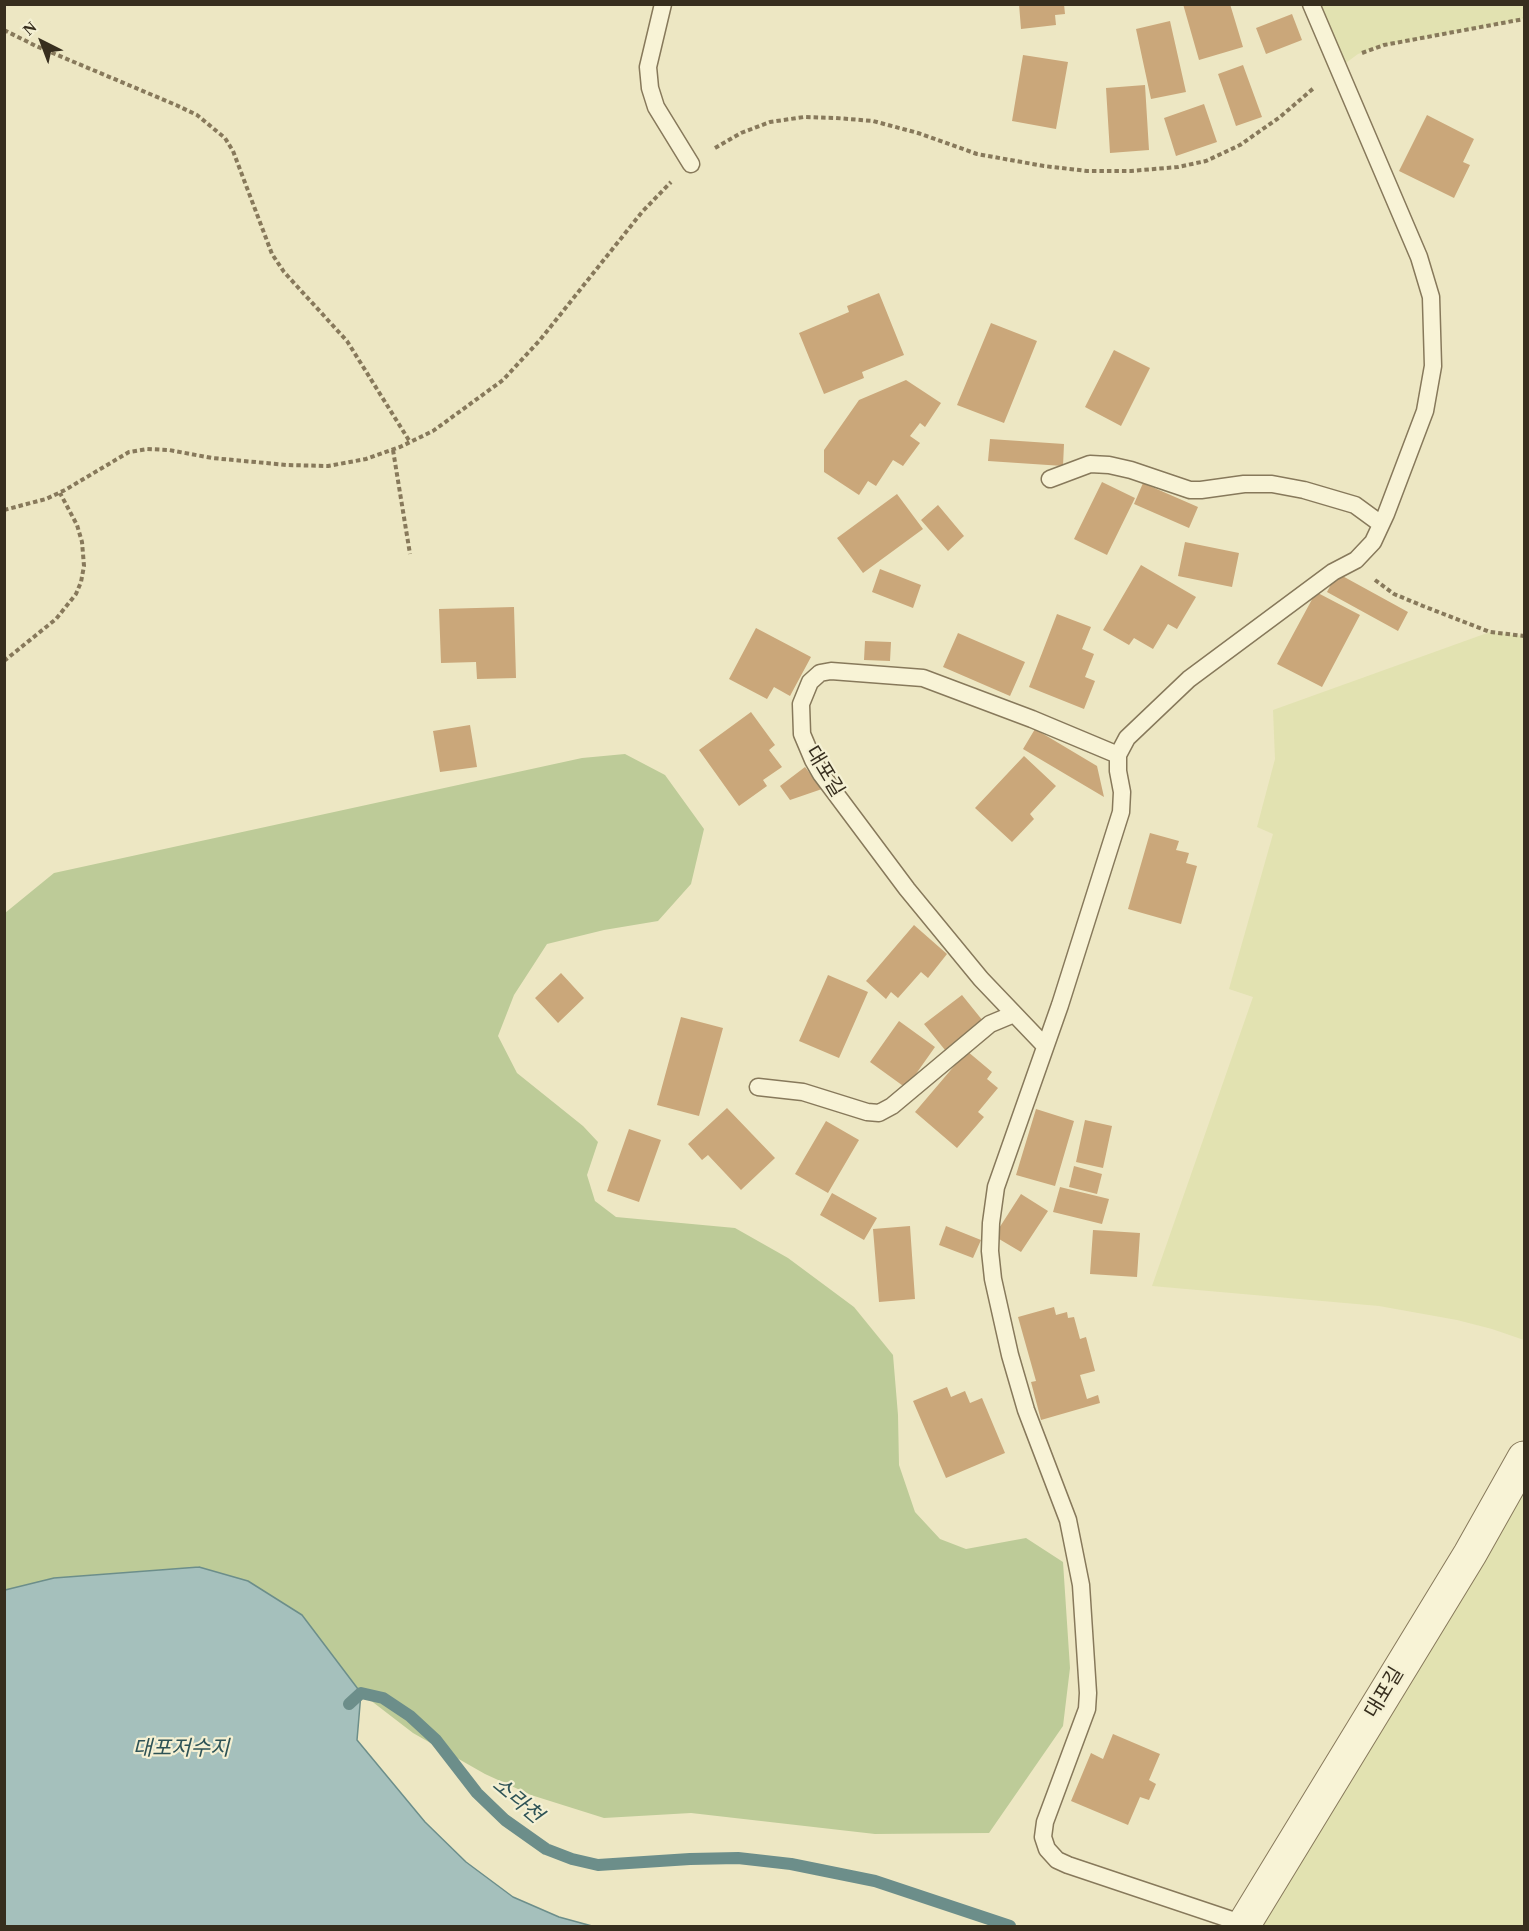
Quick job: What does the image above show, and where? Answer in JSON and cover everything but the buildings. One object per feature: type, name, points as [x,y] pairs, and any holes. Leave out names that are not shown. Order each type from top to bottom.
[{"type":"street","name":"대포길","points":[[1243,1925],[1470,1554],[1524,1458]]},
{"type":"lane","points":[[663,4],[648,67],[650,88],[656,107],[691,164]]},
{"type":"lane","points":[[1243,1925],[1068,1865],[1057,1860],[1047,1849],[1043,1837],[1050,1807],[1087,1709],[1088,1693],[1080,1585],[1068,1520],[1018,1388],[993,1279],[990,1251],[996,1187],[1060,1005],[1121,812],[1122,792],[1118,754],[1127,738],[1189,679],[1333,572],[1356,560],[1372,542],[1381,524],[1425,411],[1433,366],[1431,297],[1419,257],[1311,4]]},
{"type":"lane","points":[[1050,479],[1090,464],[1131,470],[1190,490],[1244,484],[1272,484],[1304,490],[1355,505],[1381,524]]},
{"type":"lane","name":"대포길","points":[[1045,1046],[981,980],[907,889],[821,774],[802,734],[801,704],[810,682],[820,674],[831,670],[923,678],[1032,718],[1118,754]]},
{"type":"lane","points":[[758,1087],[803,1092],[867,1112],[879,1113],[892,1106],[990,1024],[1014,1014]]},
{"type":"path","points":[[4,510],[60,493],[129,452],[147,449],[169,450],[212,459],[328,466],[366,459],[393,450],[433,431],[502,380],[540,340],[642,212],[691,164],[741,133],[770,122],[804,117],[873,122],[918,133],[977,154],[1087,171],[1131,171],[1178,167],[1206,161],[1240,145],[1280,117],[1358,54],[1384,45],[1524,19]]},
{"type":"path","points":[[4,30],[197,115],[225,138],[233,151],[272,254],[297,287],[347,341],[410,442]]},
{"type":"path","points":[[393,450],[410,554]]},
{"type":"path","points":[[4,661],[56,619],[76,594],[81,582],[84,567],[82,542],[77,525],[60,493]]},
{"type":"path","points":[[1356,560],[1394,594],[1490,632],[1524,636]]},
{"type":"green space","points":[[1311,5],[1524,5],[1524,19],[1384,45],[1358,54],[1339,68]]},
{"type":"green space","points":[[1490,632],[1524,636],[1524,1340],[1457,1320],[1379,1306],[1152,1286],[1253,997],[1229,989],[1273,834],[1257,827],[1275,759],[1273,710]]},
{"type":"green space","points":[[625,754],[665,775],[704,829],[691,884],[658,921],[604,930],[547,944],[514,995],[498,1036],[517,1073],[583,1126],[598,1142],[587,1175],[595,1201],[616,1217],[735,1228],[788,1258],[854,1307],[893,1355],[899,1465],[915,1512],[940,1539],[966,1549],[1026,1538],[1063,1562],[1070,1668],[1063,1726],[989,1833],[875,1834],[691,1813],[604,1818],[531,1795],[485,1774],[413,1733],[361,1693],[302,1615],[199,1567],[54,1578],[5,1590],[5,913],[54,873],[582,758]]},
{"type":"green space","points":[[1524,1458],[1524,1926],[1250,1926]]},
{"type":"water","name":"대포저수지","points":[[199,1567],[248,1581],[302,1615],[361,1693],[357,1740],[425,1822],[466,1862],[513,1897],[559,1917],[592,1926],[5,1926],[5,1590],[54,1578]]},
{"type":"waterway","name":"소라천","points":[[349,1704],[361,1693],[383,1698],[410,1716],[436,1740],[477,1793],[505,1820],[546,1849],[572,1859],[598,1865],[738,1858],[791,1864],[875,1881],[1010,1926]]}]
